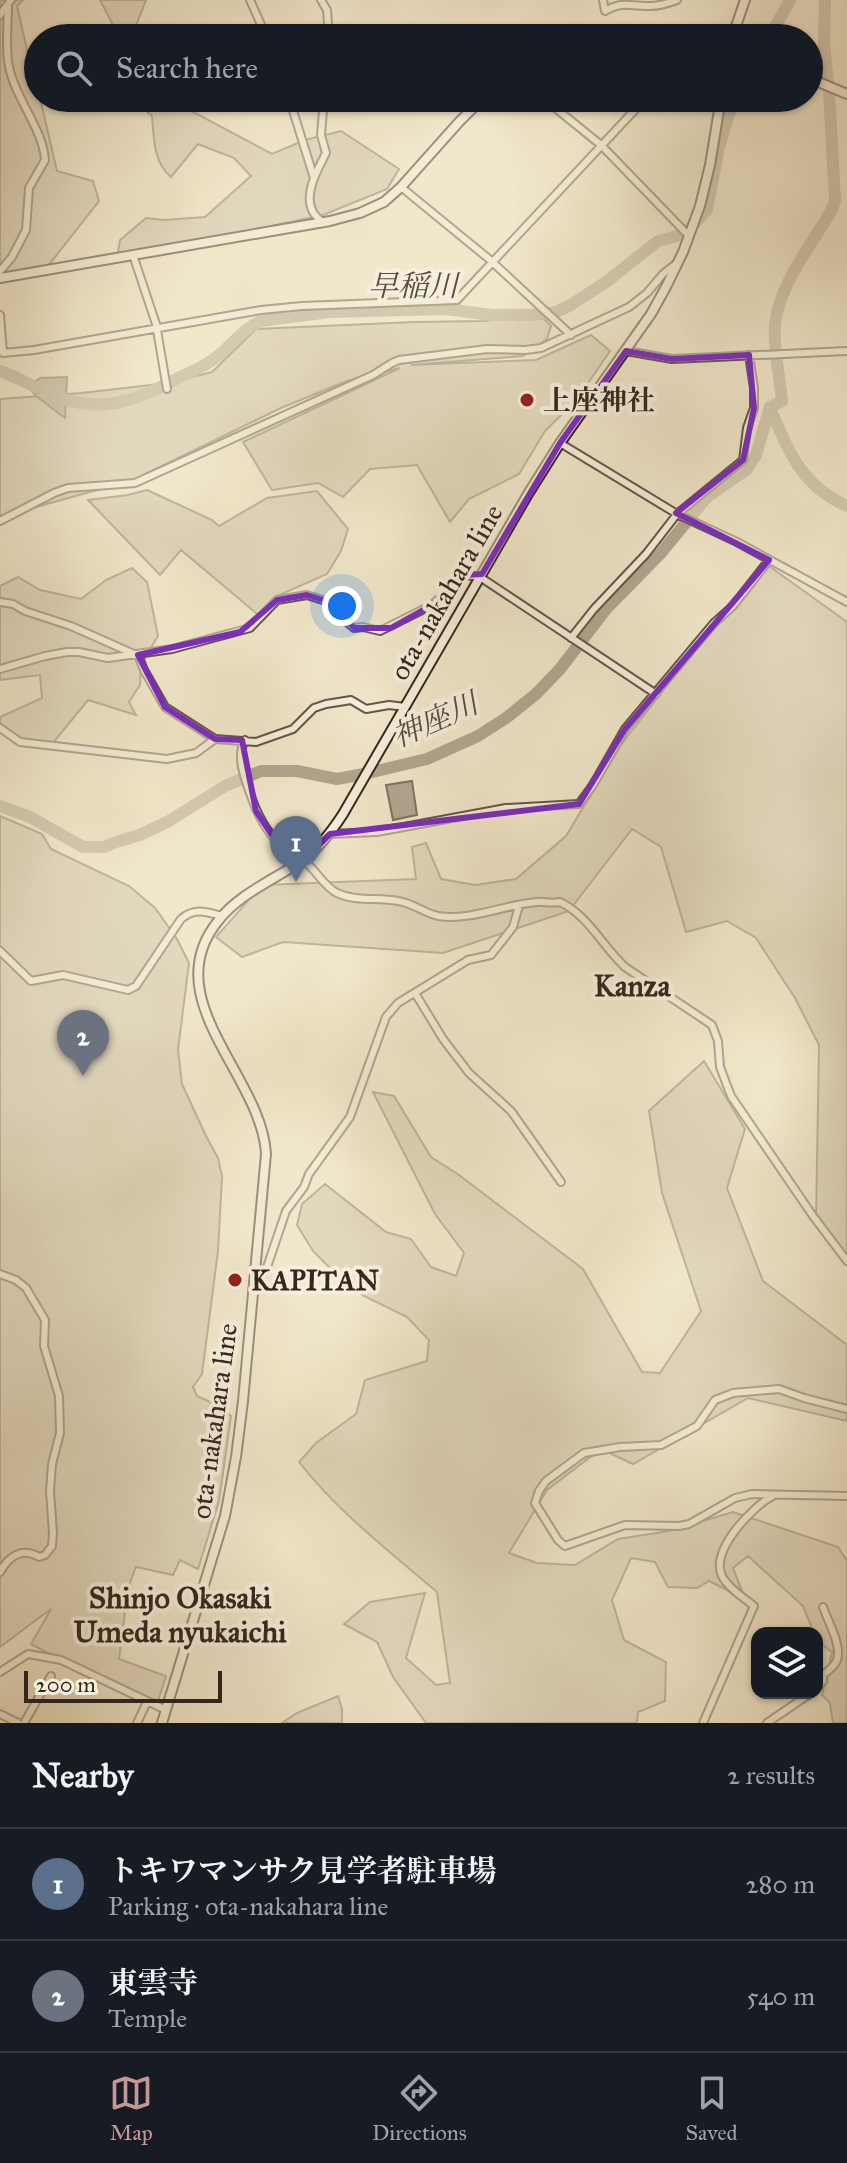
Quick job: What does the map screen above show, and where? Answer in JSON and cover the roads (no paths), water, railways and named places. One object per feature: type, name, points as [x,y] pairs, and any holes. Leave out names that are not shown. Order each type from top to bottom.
[{"type":"main road","points":[[737,24],[745,0]]},
{"type":"main road","points":[[823,83],[847,94]]},
{"type":"main road","points":[[0,278],[322,222],[373,208],[401,187],[469,112]]},
{"type":"main road","name":"ota-nakahara line","points":[[162,1723],[225,1516],[238,1443],[266,1154],[255,1110],[201,1000],[198,974],[200,954],[222,916],[237,901],[303,860],[330,834],[343,814],[560,443],[651,314],[678,262],[700,206],[719,112]]},
{"type":"street","points":[[250,0],[261,24]]},
{"type":"street","points":[[321,0],[327,10],[328,24]]},
{"type":"street","points":[[603,0],[605,11],[617,4],[631,2],[647,7],[677,0]]},
{"type":"street","points":[[0,15],[10,2]]},
{"type":"street","points":[[10,2],[8,66],[24,106]]},
{"type":"street","points":[[0,271],[12,257],[26,230],[29,188],[45,160],[27,112]]},
{"type":"street","points":[[293,112],[314,178]]},
{"type":"street","points":[[322,222],[312,211],[310,196],[314,178],[326,153],[321,135],[323,112]]},
{"type":"street","points":[[560,112],[601,145],[689,236]]},
{"type":"street","points":[[0,315],[3,353],[261,310],[457,300],[633,112]]},
{"type":"street","points":[[401,187],[492,262],[571,335]]},
{"type":"street","points":[[133,255],[156,329],[167,389]]},
{"type":"street","points":[[0,521],[68,488],[135,483],[373,375],[392,363],[487,349],[541,348],[629,307],[678,262]]},
{"type":"street","points":[[626,351],[672,359],[847,351]]},
{"type":"street","points":[[571,638],[646,554],[677,514],[743,460],[747,428],[754,408],[749,355]]},
{"type":"street","points":[[560,443],[677,514],[737,542],[847,602]]},
{"type":"street","points":[[330,834],[377,832],[506,808],[579,804],[625,729],[714,623],[733,606],[769,560]]},
{"type":"street","points":[[0,669],[67,652],[108,658],[172,649],[250,628],[277,600],[307,595],[329,602],[354,628],[380,631],[432,605],[465,575],[480,577],[656,694]]},
{"type":"street","points":[[0,602],[71,626],[138,655],[165,707],[215,739],[256,742],[293,729],[314,708],[326,704],[351,700],[366,709],[389,705],[405,707]]},
{"type":"street","points":[[0,728],[20,742],[167,759],[196,753],[215,739]]},
{"type":"street","points":[[245,740],[241,758],[256,811],[280,844],[303,860],[337,893],[401,901],[428,913],[457,917],[538,901],[551,904],[560,902],[582,917],[625,967],[712,1025],[716,1030],[720,1067],[731,1096],[847,1261]]},
{"type":"street","points":[[254,1288],[267,1267],[286,1211],[350,1117],[383,1022],[398,1003],[468,960],[491,955],[513,927],[519,906]]},
{"type":"street","points":[[0,951],[31,981],[63,975],[128,990],[136,986],[188,913],[198,910],[222,916]]},
{"type":"street","points":[[415,993],[443,1039],[469,1073],[511,1111],[561,1182]]},
{"type":"street","points":[[0,1274],[26,1288],[45,1320],[44,1346],[59,1396],[60,1433],[52,1464],[50,1491],[52,1546],[39,1557],[28,1552],[19,1553],[0,1572]]},
{"type":"street","points":[[847,1409],[779,1389],[733,1393],[715,1400],[697,1426],[661,1445],[584,1453],[546,1481],[535,1503],[565,1546],[625,1525],[689,1524],[735,1498],[752,1494],[847,1496]]},
{"type":"street","points":[[703,1723],[754,1606],[723,1578],[721,1561],[728,1540],[757,1506],[774,1495]]},
{"type":"street","points":[[823,1607],[836,1640],[838,1657],[823,1675]]},
{"type":"street","points":[[0,1672],[28,1654],[61,1660],[166,1710]]},
{"type":"street","points":[[0,1714],[21,1723],[51,1676]]},
{"type":"street","points":[[767,1723],[802,1699]]},
{"type":"street","points":[[137,1723],[147,1702]]},
{"type":"waterway","name":"早稲川","points":[[777,24],[790,0]]},
{"type":"waterway","points":[[770,407],[782,401],[775,343],[778,310],[789,280],[835,201],[824,43],[825,0]]},
{"type":"waterway","name":"早稲川","points":[[0,371],[74,402],[116,403],[143,395],[201,367],[261,321],[329,312],[445,309],[492,315],[556,312],[606,282],[658,241],[685,234],[707,210],[719,147],[730,112]]},
{"type":"waterway","name":"神座川","points":[[0,806],[30,817],[83,847],[104,847],[169,821],[225,786],[261,771],[297,771],[337,779],[427,759],[478,736],[536,694],[560,669],[606,609],[661,553],[707,497],[747,469],[756,455],[770,407]]},
{"type":"waterway","points":[[770,408],[790,452],[807,477],[831,498],[847,506]]},
{"type":"place","name":"上座神社","points":[[527,400]]},
{"type":"place","name":"トキワマンサク見学者駐車場","points":[[296,882]]},
{"type":"place","name":"東雲寺","points":[[83,1076]]},
{"type":"place","name":"KAPITAN","points":[[235,1280]]},
{"type":"district","name":"Kanza","points":[[632,986]]},
{"type":"district","name":"Shinjo Okasaki Umeda nyukaichi","points":[[180,1615]]}]
